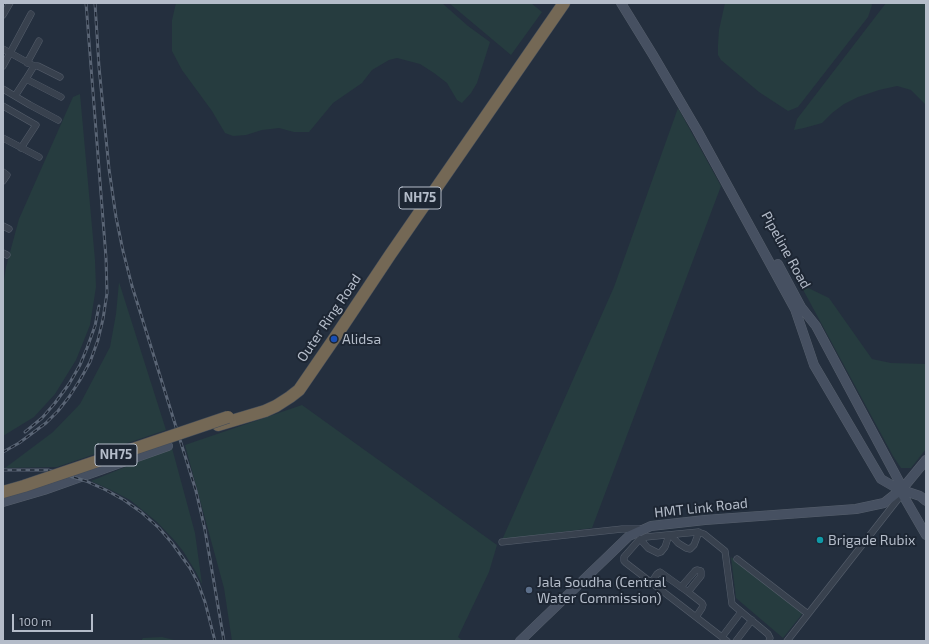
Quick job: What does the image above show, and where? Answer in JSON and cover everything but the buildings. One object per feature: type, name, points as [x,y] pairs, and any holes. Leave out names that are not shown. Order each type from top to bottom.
[{"type":"highway","name":"Outer Ring Road","points":[[3,496],[24,491],[157,445],[274,402],[287,394],[298,382],[412,209],[556,3]]},
{"type":"highway","name":"Outer Ring Road","points":[[3,492],[229,419],[265,411],[276,406],[299,390],[564,3]]},
{"type":"main road","points":[[621,3],[697,130],[795,309],[814,365],[881,479],[902,491],[920,496],[926,501]]},
{"type":"main road","name":"Pipeline Road","points":[[628,3],[702,129],[801,307],[816,326],[926,535]]},
{"type":"main road","points":[[3,502],[44,490],[168,446]]},
{"type":"main road","points":[[902,491],[926,460]]},
{"type":"main road","name":"HMT Link Road","points":[[520,641],[629,536],[652,525],[856,509],[884,503],[902,491],[926,466]]},
{"type":"street","points":[[3,15],[10,3]]},
{"type":"street","points":[[3,66],[11,54],[31,14]]},
{"type":"street","points":[[27,63],[39,41]]},
{"type":"street","points":[[3,49],[27,63],[38,66],[60,77]]},
{"type":"street","points":[[15,96],[34,66]]},
{"type":"street","points":[[26,79],[61,97]]},
{"type":"street","points":[[3,88],[58,120]]},
{"type":"street","points":[[3,106],[36,125],[21,148]]},
{"type":"street","points":[[3,138],[38,157]]},
{"type":"street","points":[[3,172],[7,175],[3,181]]},
{"type":"street","points":[[787,641],[902,491]]},
{"type":"street","points":[[685,522],[691,533]]},
{"type":"street","points":[[682,534],[685,522]]},
{"type":"street","points":[[502,542],[622,529],[644,529]]},
{"type":"street","points":[[670,535],[678,543],[690,549],[694,545],[699,532]]},
{"type":"street","points":[[727,641],[624,561],[624,557],[640,539],[646,537],[699,532],[704,534],[725,551],[732,604],[768,634],[770,638],[769,641]]},
{"type":"street","points":[[640,539],[648,548],[658,553],[665,547],[670,535]]},
{"type":"street","points":[[737,560],[808,614]]},
{"type":"street","points":[[681,587],[695,571],[701,571],[701,576],[688,592]]},
{"type":"street","points":[[651,583],[660,572],[688,592],[703,605],[696,617]]},
{"type":"street","points":[[722,637],[741,612]]},
{"type":"street","points":[[736,641],[752,620]]},
{"type":"green space","points":[[176,3],[442,3],[468,26],[490,42],[477,83],[462,103],[457,100],[447,83],[434,73],[420,64],[397,58],[389,60],[372,70],[362,83],[333,103],[309,132],[294,132],[279,128],[262,130],[246,135],[233,136],[225,133],[212,111],[182,70],[172,51],[172,20]]},
{"type":"green space","points":[[449,3],[531,3],[542,12],[511,55]]},
{"type":"green space","points":[[725,3],[871,3],[872,5],[868,17],[798,107],[788,111],[759,92],[721,60],[718,55],[719,30]]},
{"type":"green space","points":[[886,3],[926,3],[926,104],[911,90],[897,86],[858,97],[844,104],[822,123],[794,130],[797,119]]},
{"type":"green space","points":[[80,94],[95,260],[96,287],[90,325],[76,360],[55,394],[34,417],[3,436],[3,287],[6,267],[19,219],[73,97]]},
{"type":"green space","points":[[678,108],[721,186],[592,528],[502,540],[614,287]]},
{"type":"green space","points":[[119,282],[166,430],[57,467],[5,468],[53,432],[80,404],[110,347],[116,314]]},
{"type":"green space","points":[[800,284],[829,298],[872,359],[891,363],[926,364],[926,449],[911,468],[901,468],[893,456]]},
{"type":"green space","points":[[302,405],[497,545],[489,572],[458,637],[463,641],[232,641],[224,588],[185,445]]},
{"type":"green space","points":[[172,448],[195,533],[202,584],[183,551],[157,522],[130,500],[91,481]]},
{"type":"green space","points":[[731,557],[803,613],[783,638],[736,598]]},
{"type":"green space","points":[[162,637],[178,641],[141,641],[143,638]]},
{"type":"railway","points":[[3,452],[19,443],[46,423],[69,397],[90,362],[98,340],[103,319],[107,293],[106,258],[86,3]]},
{"type":"railway","points":[[95,3],[99,67],[109,169],[116,217],[132,286],[196,491],[205,530],[224,641]]},
{"type":"railway","points":[[25,432],[42,418],[69,384],[80,365],[87,348],[95,326],[99,306]]},
{"type":"railway","points":[[3,470],[48,470],[63,474],[86,481],[106,490],[141,512],[159,528],[190,568],[198,583],[205,602],[215,641]]},
{"type":"place","name":"Alidsa","points":[[334,339]]},
{"type":"place","name":"Brigade Rubix","points":[[820,540]]},
{"type":"place","name":"Jala Soudha (Central Water Commission)","points":[[529,590]]}]
